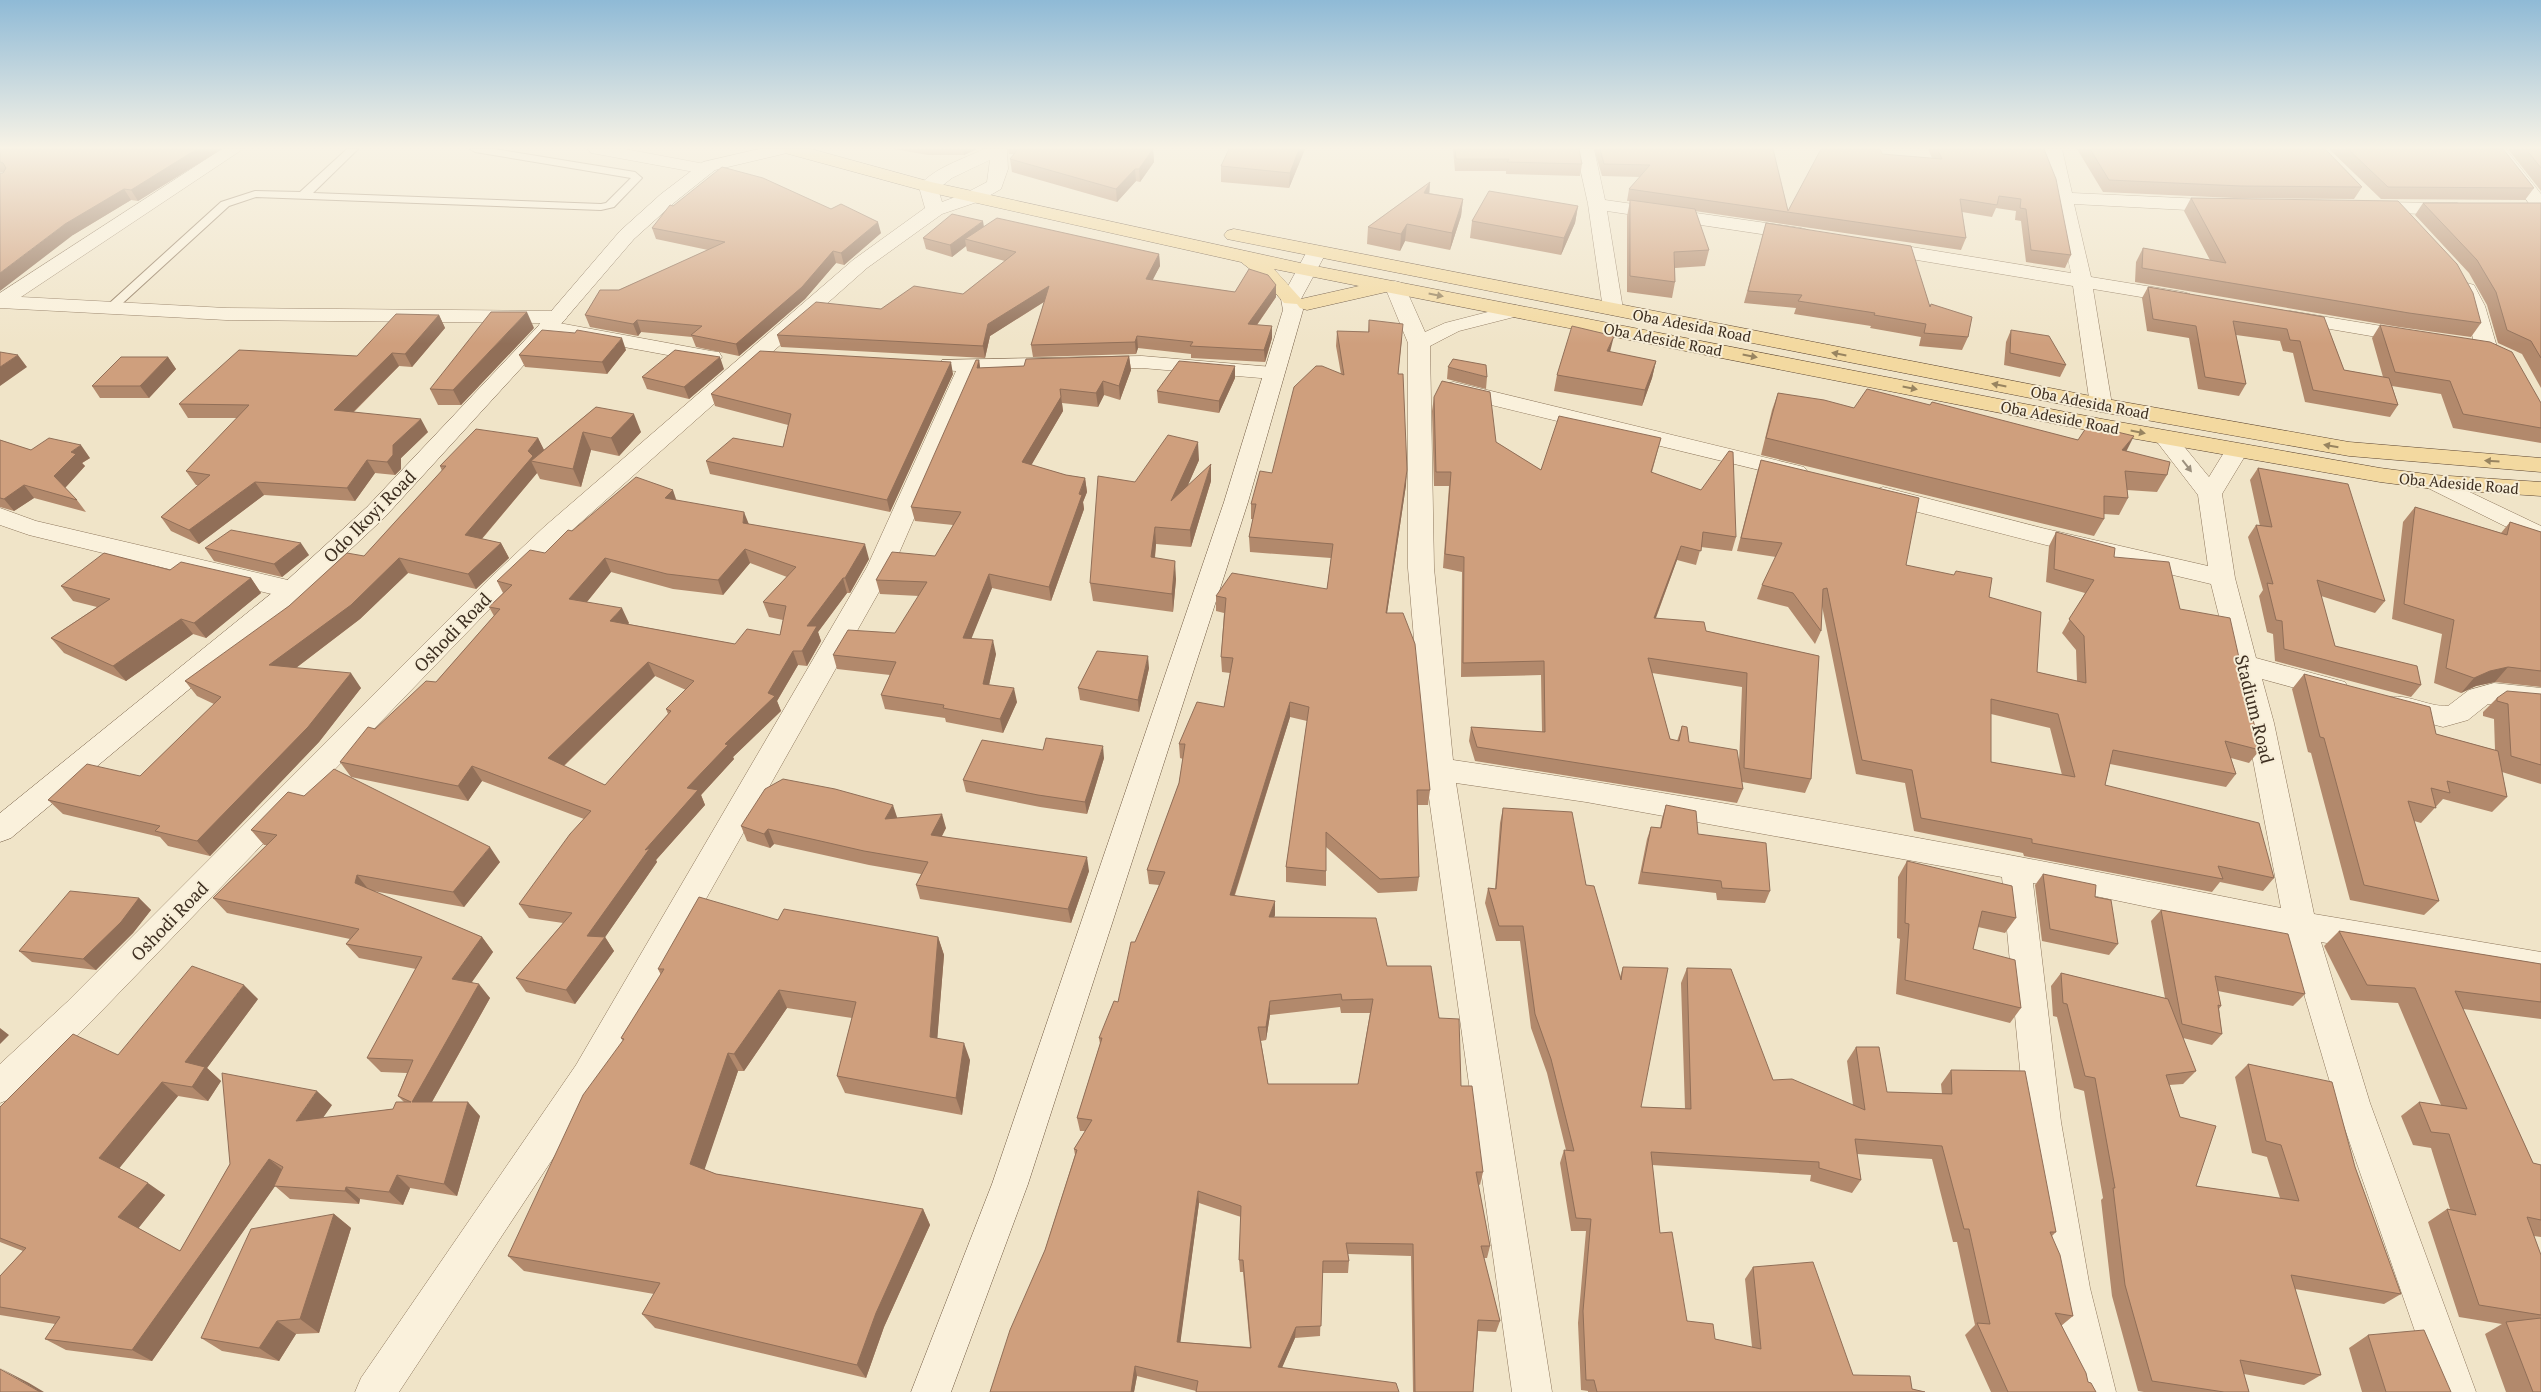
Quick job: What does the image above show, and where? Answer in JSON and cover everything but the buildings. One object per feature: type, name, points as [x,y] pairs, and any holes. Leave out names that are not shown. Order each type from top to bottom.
[{"type":"main road","name":"Oba Adeside Road","points":[[1050,214],[1244,257],[1315,266],[1392,286],[2165,438],[2434,482],[2541,489]]},
{"type":"main road","name":"Oba Adesida Road","points":[[1112,214],[1315,266],[1338,256],[2101,405],[2349,449],[2541,465]]},
{"type":"main road","points":[[1244,257],[1272,277],[1297,304],[1392,286]]},
{"type":"street","points":[[0,302],[132,214]]},
{"type":"street","name":"Odo Ikoyi Road","points":[[0,830],[93,756],[292,590],[376,512],[553,322],[589,277],[627,235],[650,214]]},
{"type":"street","name":"Oshodi Road","points":[[0,1087],[80,1012],[498,585],[560,526],[860,264],[915,214]]},
{"type":"street","points":[[1599,214],[1613,309]]},
{"type":"street","points":[[1671,214],[1819,238]]},
{"type":"street","points":[[2068,214],[2082,280],[2101,405]]},
{"type":"street","points":[[2402,214],[2417,230]]},
{"type":"street","points":[[1856,244],[2082,280],[2205,302]]},
{"type":"street","points":[[931,1392],[1013,1175],[1236,502],[1273,373],[1297,304],[1315,266]]},
{"type":"street","points":[[2457,274],[2475,306],[2477,346],[2508,356]]},
{"type":"street","points":[[1392,286],[1419,343],[1421,568],[1439,769],[1532,1392]]},
{"type":"street","points":[[0,302],[109,309],[553,322],[751,359],[786,356]]},
{"type":"street","points":[[1419,343],[1452,327],[1515,310]]},
{"type":"street","points":[[2272,314],[2428,339]]},
{"type":"street","points":[[931,364],[969,366],[1142,362],[1273,373]]},
{"type":"street","points":[[375,1392],[593,1068],[880,567],[969,366]]},
{"type":"street","points":[[1419,381],[1590,420],[1816,477]]},
{"type":"street","points":[[2165,438],[2210,494],[2236,451]]},
{"type":"street","points":[[2434,482],[2541,536]]},
{"type":"street","points":[[1864,490],[2046,537],[2222,578]]},
{"type":"street","name":"Stadium Road","points":[[2210,494],[2222,578],[2260,723],[2300,925],[2353,1103],[2456,1392]]},
{"type":"street","points":[[0,516],[29,528],[292,590]]},
{"type":"street","points":[[2245,665],[2437,716],[2458,714],[2477,698],[2487,694],[2497,693],[2541,698]]},
{"type":"street","points":[[1439,769],[1586,791],[2016,867],[2300,925],[2452,948],[2541,966]]},
{"type":"street","points":[[2016,867],[2045,1132],[2070,1288],[2096,1392]]},
{"type":"lane","points":[[109,309],[214,214]]}]
